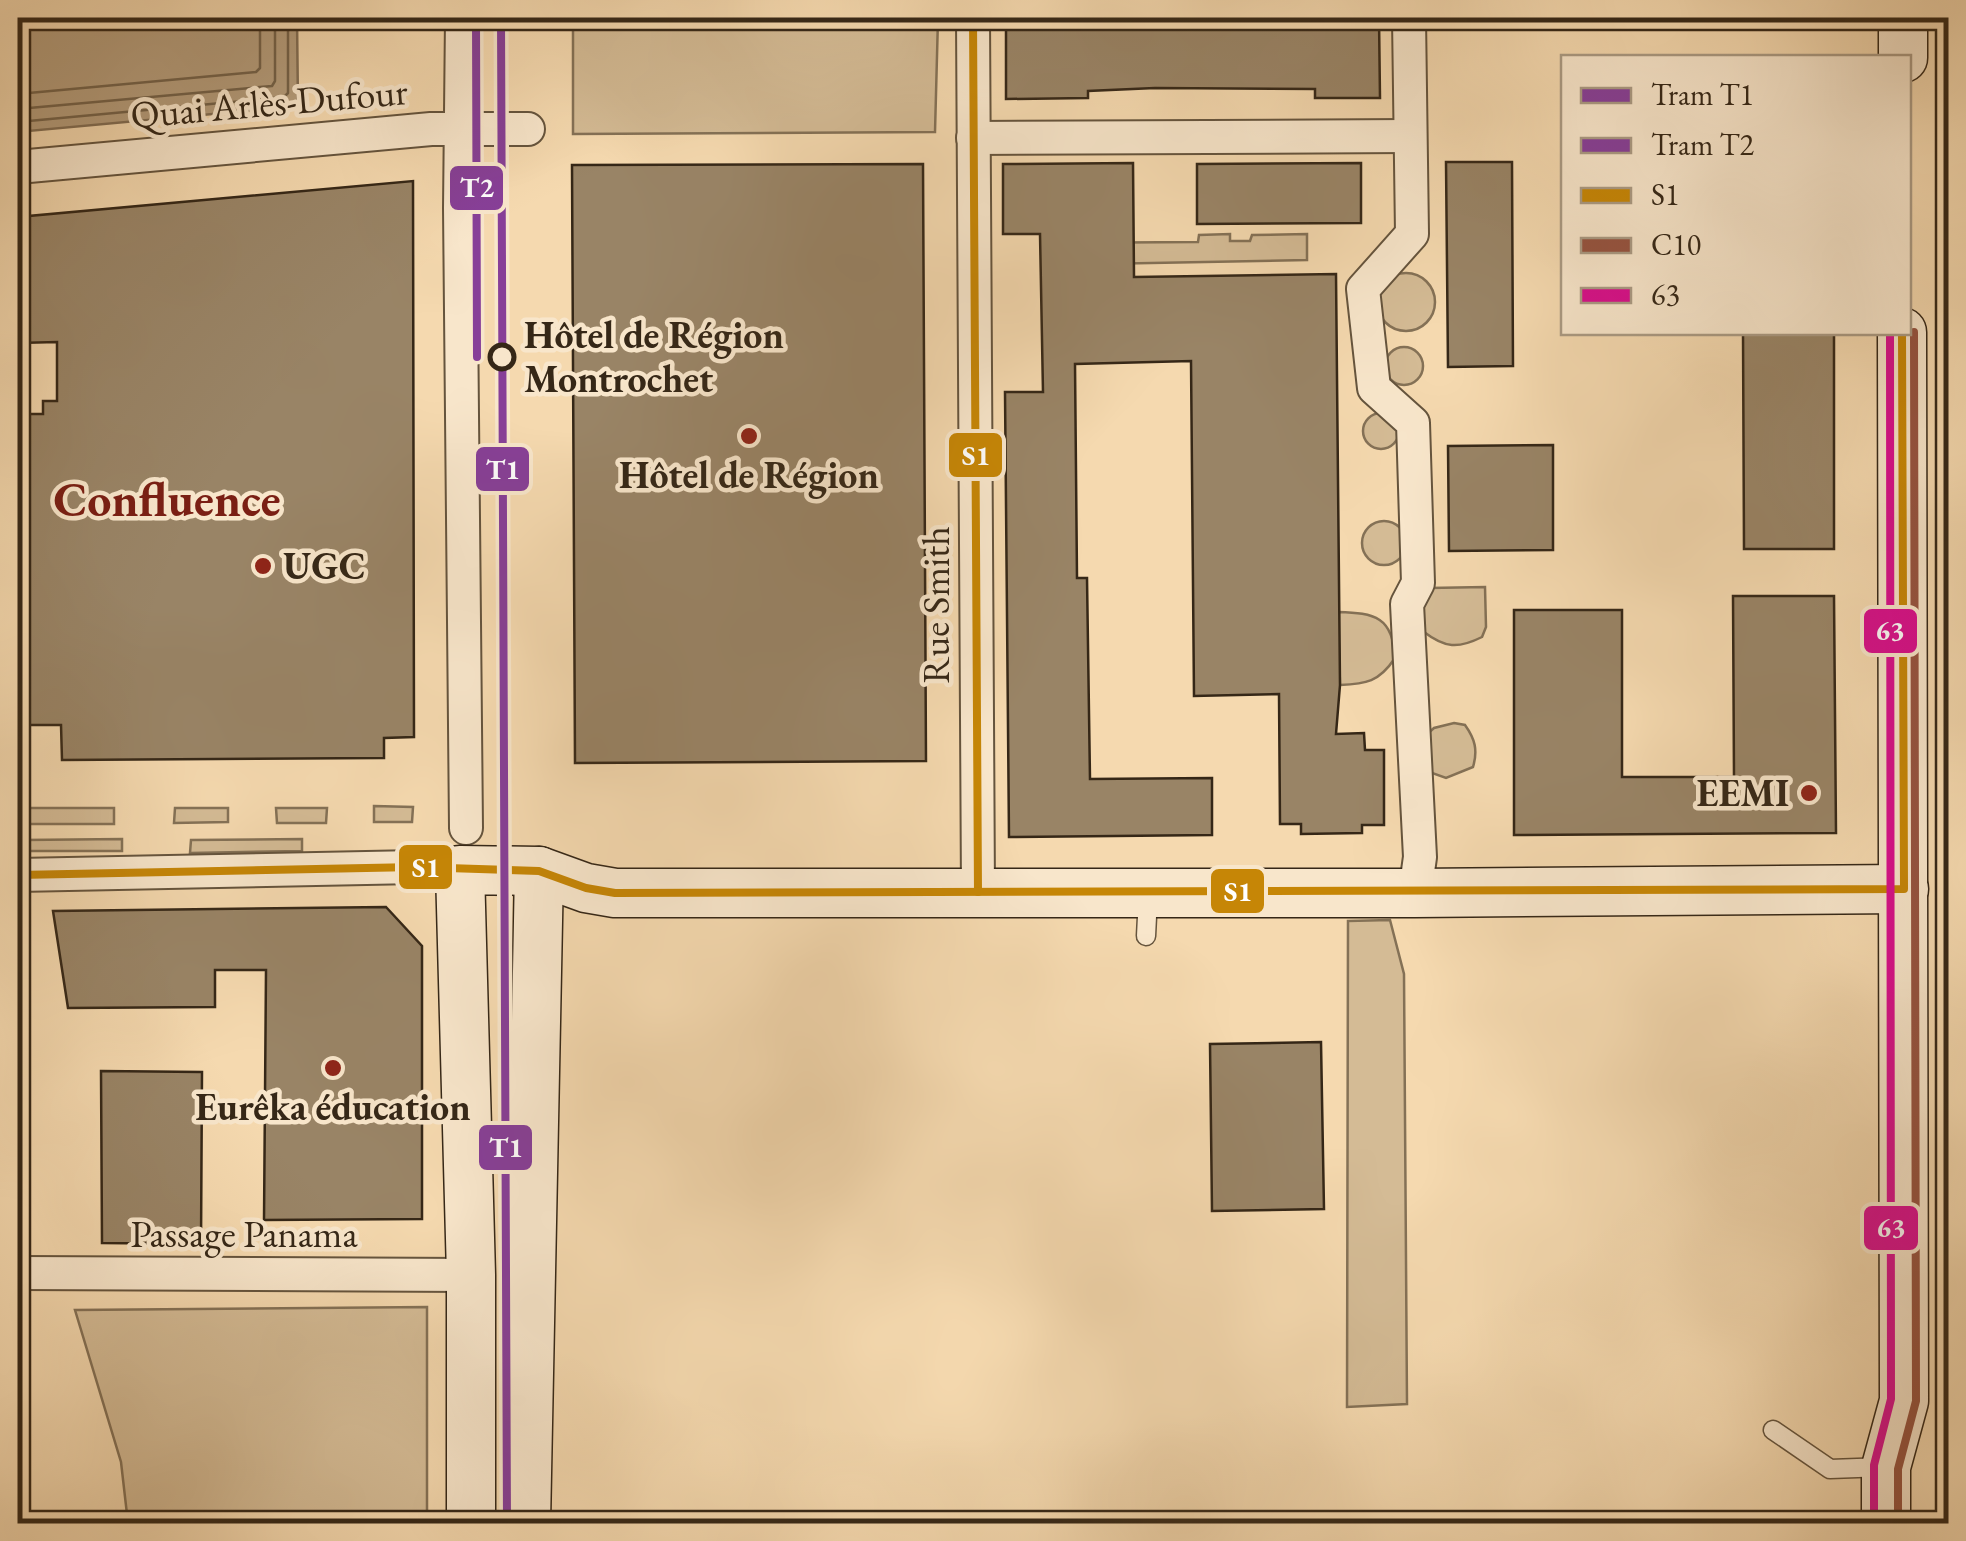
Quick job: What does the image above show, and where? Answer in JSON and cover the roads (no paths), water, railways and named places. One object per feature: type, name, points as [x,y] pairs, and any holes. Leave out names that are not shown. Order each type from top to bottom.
[{"type":"street","points":[[462,18],[463,849],[472,1524]]},
{"type":"street","name":"Rue Smith","points":[[972,18],[978,892]]},
{"type":"street","points":[[1409,18],[1412,234],[1364,289],[1374,388],[1413,423],[1418,583],[1406,604],[1420,856],[1414,893]]},
{"type":"street","points":[[1903,55],[1904,18]]},
{"type":"street","name":"Quai Arlès-Dufour","points":[[18,167],[463,127],[528,129]]},
{"type":"street","points":[[973,138],[1410,136]]},
{"type":"street","points":[[1886,1524],[1886,1467],[1904,1401],[1902,335]]},
{"type":"street","points":[[18,875],[416,868],[463,849],[586,888],[615,893],[978,892],[1147,914],[1414,893],[1904,889]]},
{"type":"street","points":[[526,1524],[539,871]]},
{"type":"street","name":"Passage Panama","points":[[18,1273],[471,1275]]},
{"type":"lane","points":[[1773,1430],[1830,1469],[1886,1467]]},
{"type":"water","points":[[18,18],[297,18],[298,106],[18,132]]},
{"type":"tram line","name":"T2","points":[[476,18],[477,357]]},
{"type":"tram line","name":"T1","points":[[501,18],[507,1524]]},
{"type":"place","name":"Hôtel de Région Montrochet","points":[[502,357]]},
{"type":"place","name":"Hôtel de Région","points":[[749,436]]},
{"type":"place","name":"UGC","points":[[263,566]]},
{"type":"place","name":"EEMI","points":[[1809,793]]},
{"type":"place","name":"Eurêka éducation","points":[[333,1068]]},
{"type":"district","name":"Confluence","points":[[167,499]]}]
